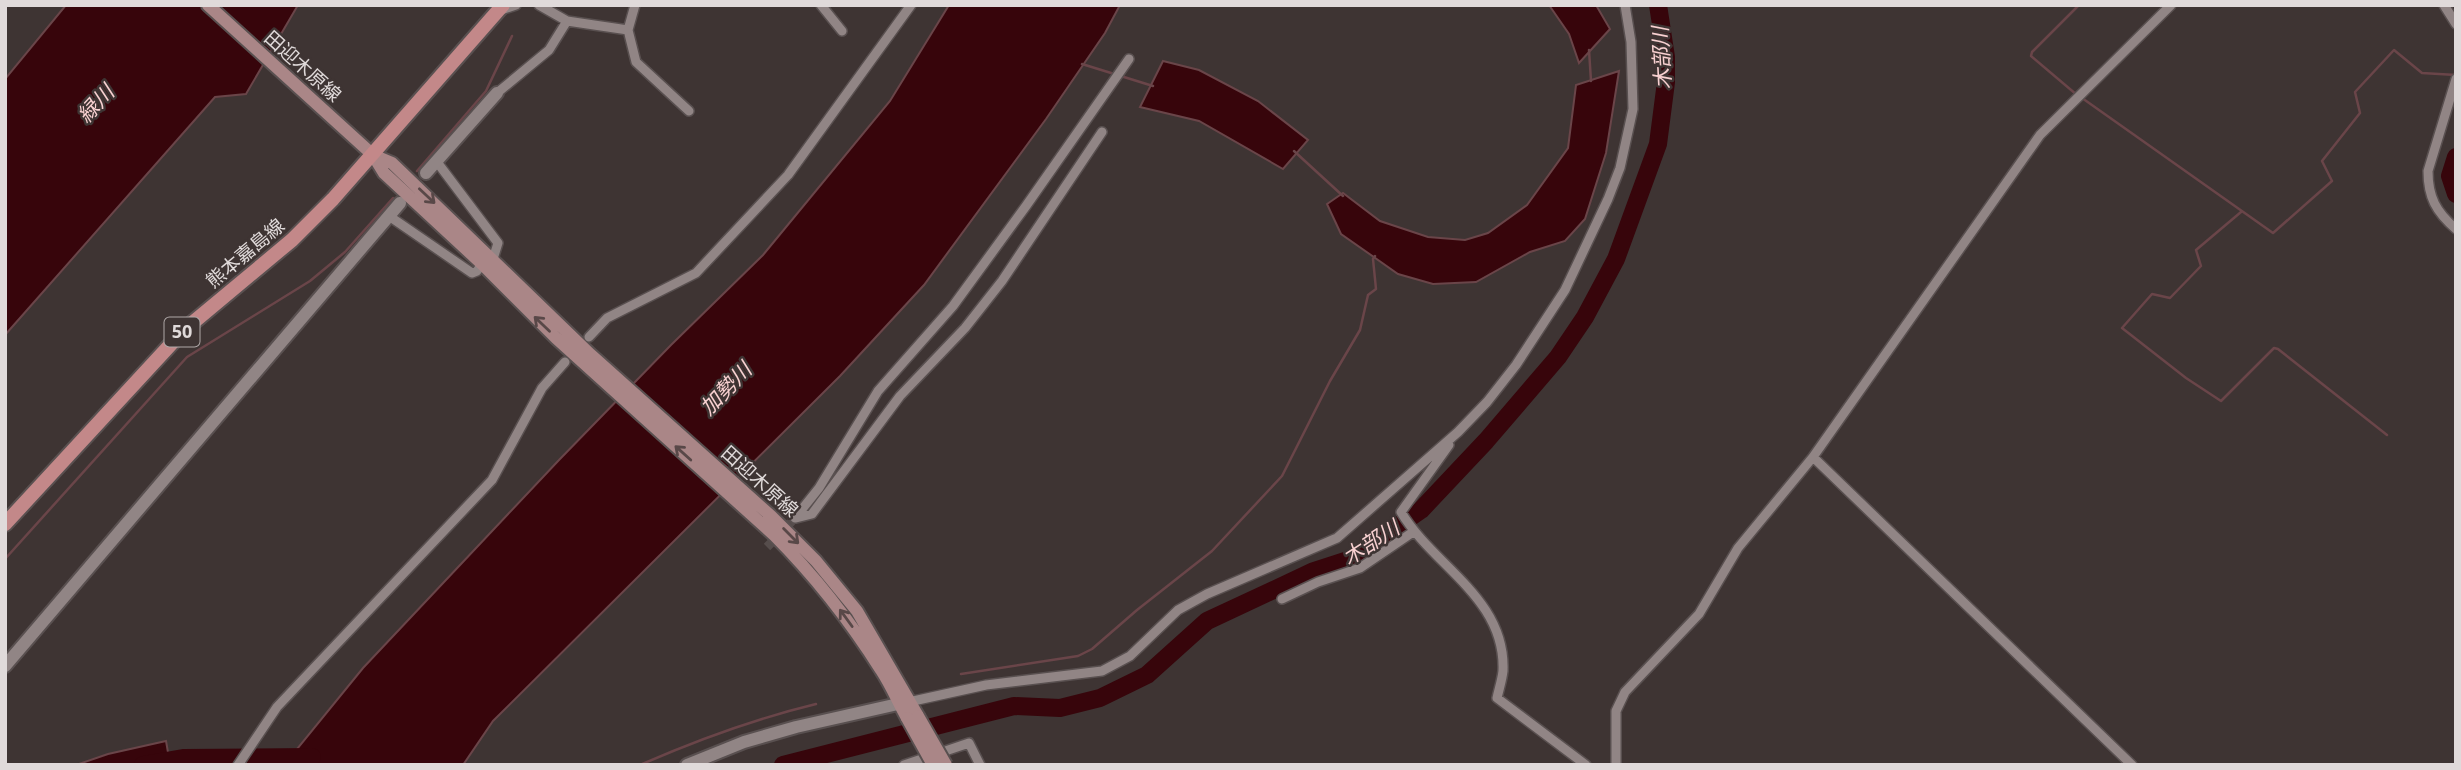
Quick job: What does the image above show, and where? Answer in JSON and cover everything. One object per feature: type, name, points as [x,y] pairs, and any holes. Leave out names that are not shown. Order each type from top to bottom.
[{"type":"main road","name":"田迎木原線","points":[[208,5],[373,155],[384,173],[487,262],[596,367],[737,494],[821,586],[842,613],[946,765]]},
{"type":"main road","name":"熊本嘉島線","points":[[5,524],[184,330],[292,240],[373,155],[500,8]]},
{"type":"main road","name":"田迎木原線","points":[[913,717],[933,765]]},
{"type":"street","points":[[500,8],[516,5]]},
{"type":"street","points":[[539,5],[567,21],[628,30]]},
{"type":"street","points":[[635,5],[628,30],[636,62],[689,111]]},
{"type":"street","points":[[821,5],[842,31]]},
{"type":"street","points":[[589,337],[607,318],[696,273],[788,175],[911,5]]},
{"type":"street","points":[[687,765],[783,730],[986,685],[1102,671],[1130,656],[1178,610],[1208,594],[1337,538],[1458,432],[1487,402],[1516,365],[1565,290],[1620,169],[1633,109],[1632,42],[1625,5]]},
{"type":"street","points":[[1616,765],[1616,711],[1625,692],[1699,614],[1738,548],[1813,457],[2040,135],[2171,5]]},
{"type":"street","points":[[2444,5],[2456,24]]},
{"type":"street","points":[[426,173],[497,93],[549,50],[567,21]]},
{"type":"street","points":[[1102,132],[1002,281],[965,328],[900,396],[812,514],[795,518],[819,488],[877,391],[953,306],[1129,59]]},
{"type":"street","points":[[2456,79],[2428,171],[2432,201],[2439,215],[2456,229]]},
{"type":"street","points":[[389,216],[472,273],[487,262],[498,243],[437,162]]},
{"type":"street","points":[[5,666],[400,203]]},
{"type":"street","points":[[238,765],[277,707],[492,480],[542,388],[565,362]]},
{"type":"street","points":[[1458,432],[1401,512],[1412,530],[1459,575],[1490,615],[1498,636],[1503,671],[1497,698],[1586,765]]},
{"type":"street","points":[[1813,457],[2132,765]]},
{"type":"street","points":[[1282,599],[1318,582],[1360,568],[1412,530]]},
{"type":"street","points":[[904,765],[969,743],[980,765]]},
{"type":"water","name":"緑川","points":[[66,5],[298,5],[246,94],[215,97],[5,335],[5,79]]},
{"type":"water","points":[[949,5],[1120,5],[1105,33],[1046,119],[924,285],[840,376],[493,721],[463,765],[284,765],[363,668],[559,460],[763,255],[890,101]]},
{"type":"water","points":[[1549,5],[1596,5],[1610,29],[1579,63],[1569,34]]},
{"type":"water","points":[[1163,61],[1199,70],[1258,101],[1308,140],[1283,169],[1199,121],[1140,107]]},
{"type":"water","points":[[1619,71],[1606,153],[1585,219],[1565,241],[1530,252],[1476,282],[1433,284],[1398,274],[1341,234],[1327,204],[1343,193],[1380,221],[1428,237],[1465,240],[1488,233],[1527,205],[1568,148],[1576,85]]},
{"type":"water","points":[[166,741],[169,758],[129,765],[76,765],[108,754]]},
{"type":"waterway","name":"木部川","points":[[783,765],[1014,706],[1060,708],[1100,698],[1147,675],[1207,621],[1314,571],[1351,559],[1421,510],[1486,441],[1558,357],[1585,317],[1616,259],[1658,144],[1666,82],[1666,57],[1658,5]]},
{"type":"waterway","points":[[2077,95],[2031,56],[2079,5]]},
{"type":"waterway","points":[[417,171],[486,91],[512,36]]},
{"type":"waterway","points":[[1589,50],[1591,81]]},
{"type":"waterway","points":[[2082,98],[2273,233],[2332,181],[2322,161],[2360,113],[2355,92],[2394,50],[2422,73],[2456,75]]},
{"type":"waterway","points":[[1082,64],[1153,86]]},
{"type":"waterway","points":[[1294,151],[1343,196]]},
{"type":"waterway","points":[[2456,157],[2450,176],[2456,194]]},
{"type":"waterway","points":[[5,559],[187,357],[310,281],[345,252],[393,198]]},
{"type":"waterway","points":[[2241,212],[2196,250],[2201,266],[2170,298],[2152,294],[2122,328],[2186,378],[2221,401],[2274,348],[2278,349],[2387,435]]},
{"type":"waterway","points":[[961,674],[1078,656],[1092,649],[1212,551],[1282,476],[1330,381],[1360,330],[1368,295],[1376,289],[1375,256]]},
{"type":"waterway","points":[[640,765],[726,731],[816,704]]},
{"type":"waterway","name":"加勢川","points":[[143,765],[183,758],[312,757]]},
{"type":"tunnel","points":[[767,547],[795,518]]}]
